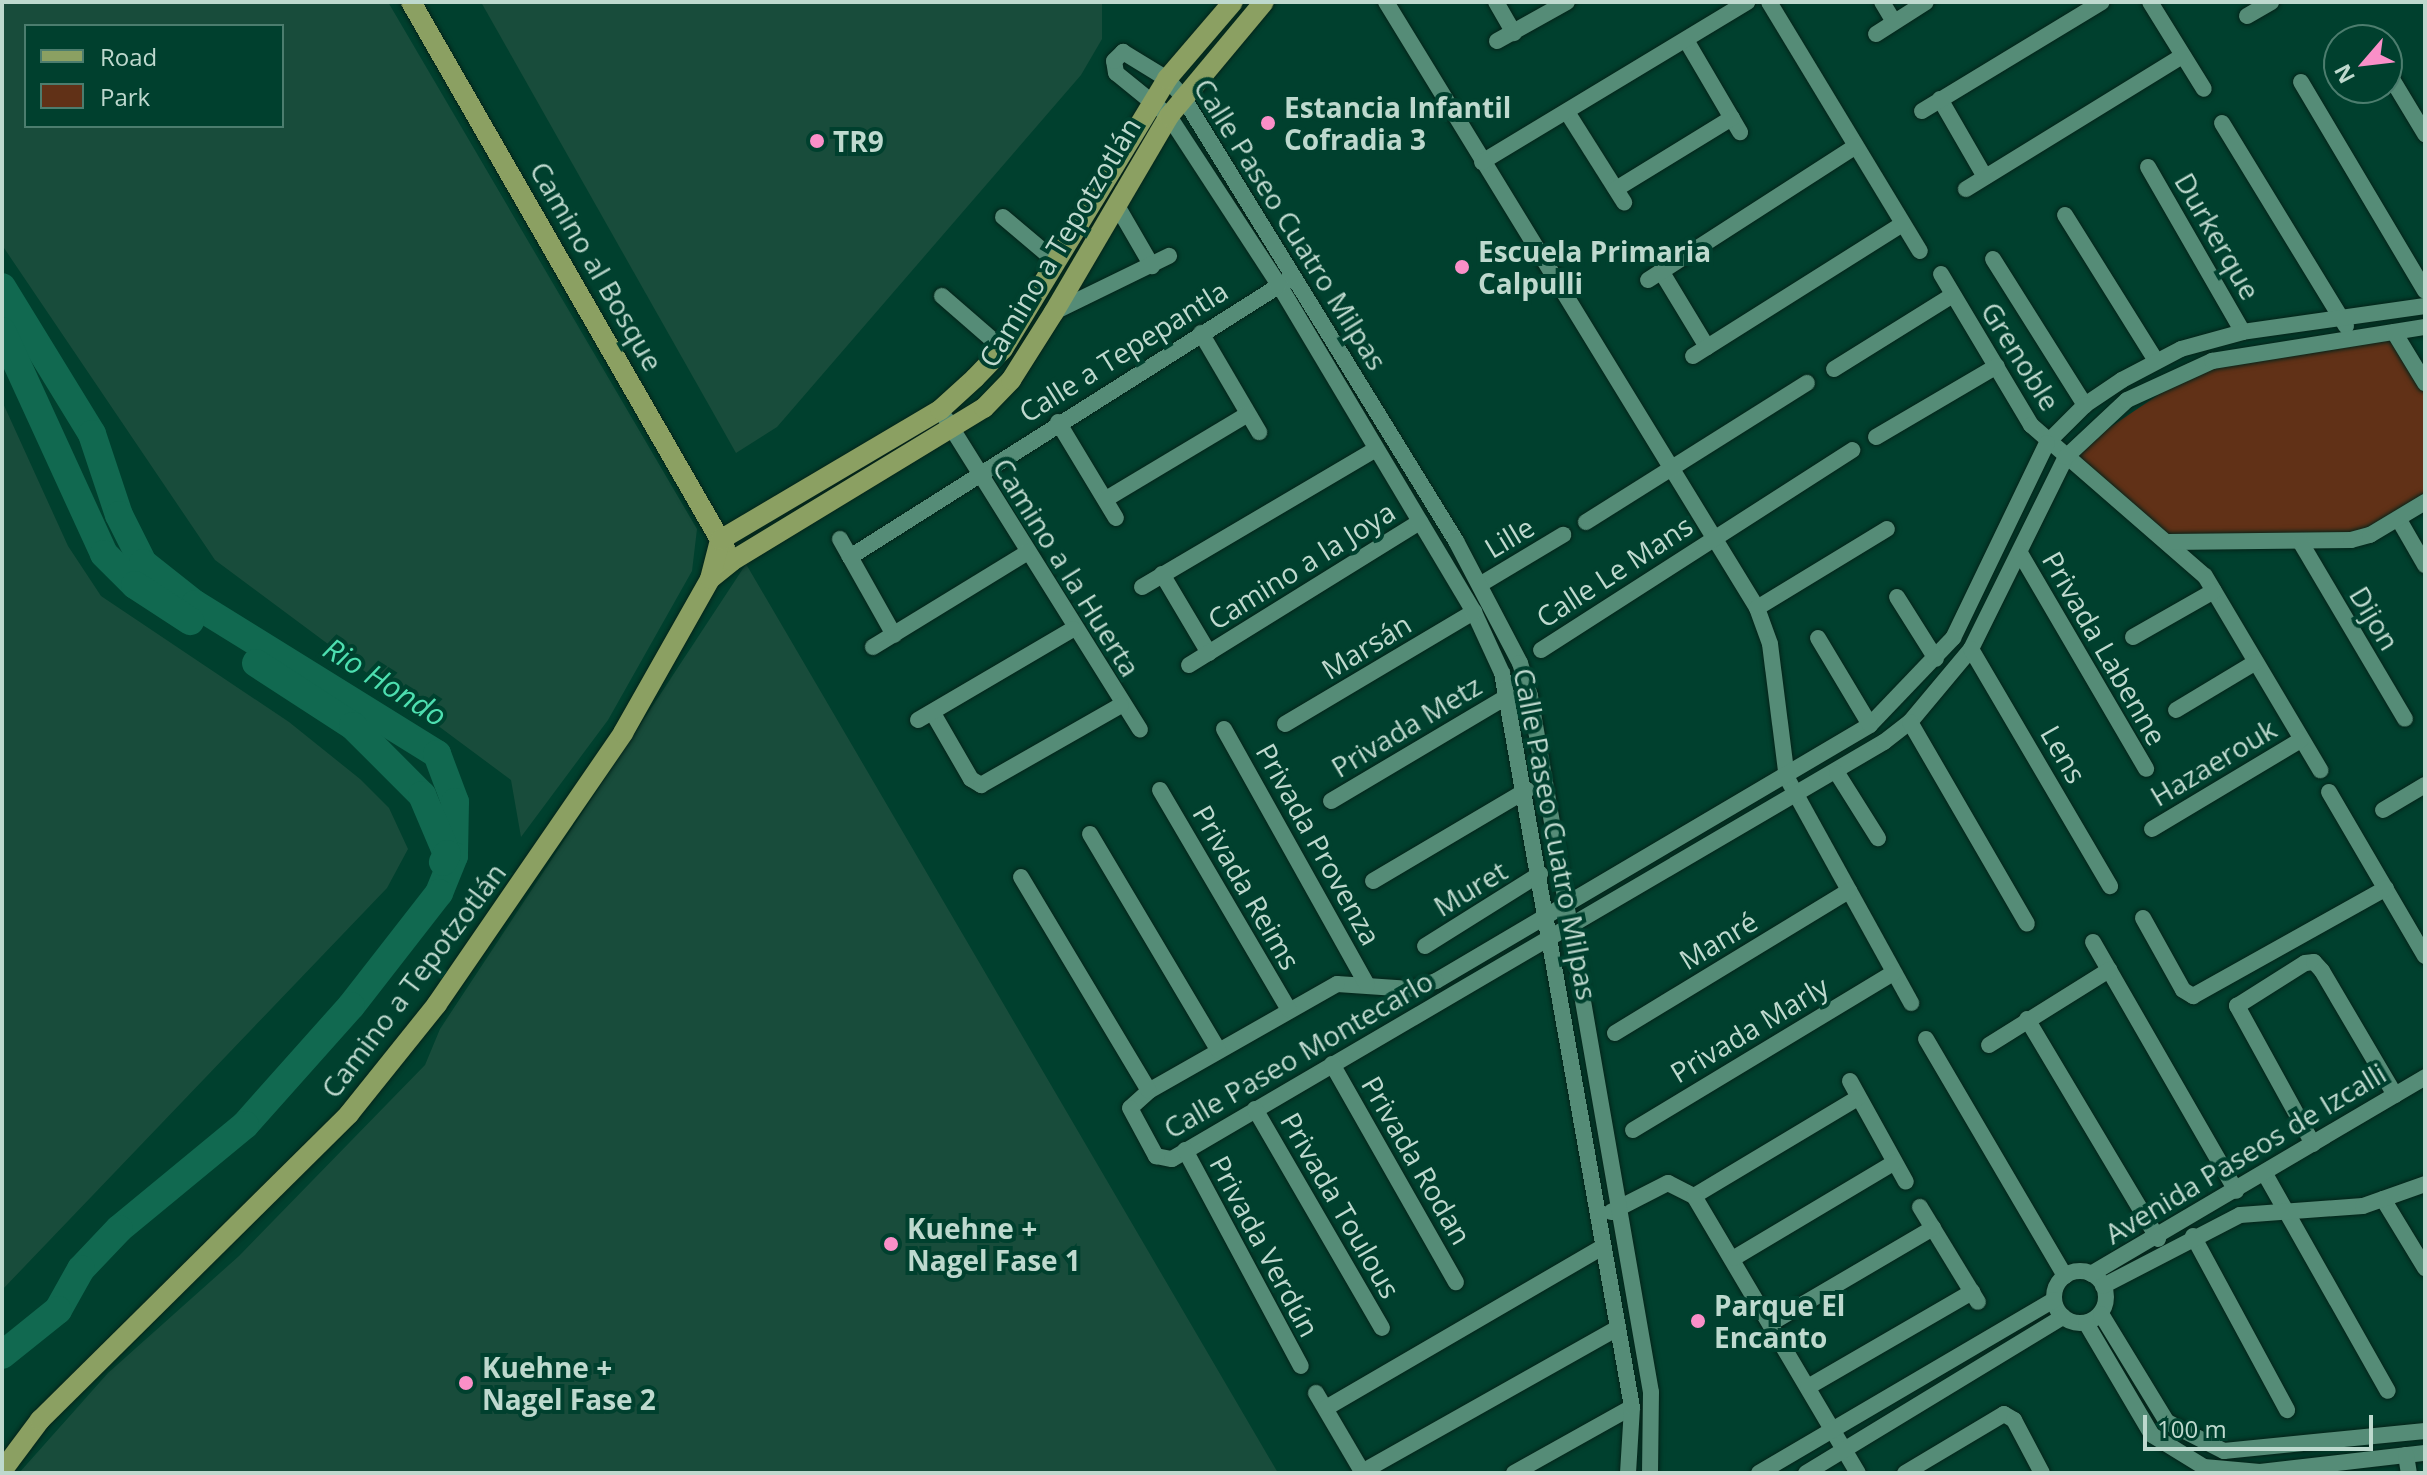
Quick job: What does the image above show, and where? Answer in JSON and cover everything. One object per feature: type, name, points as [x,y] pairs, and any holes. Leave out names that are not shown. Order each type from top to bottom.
[{"type":"main road","name":"Camino al Bosque","points":[[411,2],[732,561]]},
{"type":"main road","name":"Camino a Tepotzotlán","points":[[2,1471],[40,1420],[349,1114],[437,1004],[588,787],[710,579],[720,540],[940,410],[1003,349],[1055,261],[1161,109],[1183,97],[1264,2]]},
{"type":"main road","name":"Camino a Tepotzotlán","points":[[710,579],[732,561],[953,430],[984,408],[1011,380],[1116,204],[1161,109],[1167,79],[1229,4]]},
{"type":"street","points":[[1386,2],[1482,162],[1716,536],[1757,608],[1770,644],[1787,778],[1911,1003]]},
{"type":"street","points":[[1496,2],[1514,33]]},
{"type":"street","points":[[1497,41],[1567,2]]},
{"type":"street","points":[[1482,162],[1747,2]]},
{"type":"street","points":[[1769,2],[1920,251]]},
{"type":"street","points":[[1882,2],[1894,22]]},
{"type":"street","points":[[1876,34],[1926,2]]},
{"type":"street","points":[[1922,111],[2102,2]]},
{"type":"street","points":[[2150,2],[2204,89]]},
{"type":"street","points":[[1567,112],[1620,195],[1736,125],[1686,40]]},
{"type":"street","name":"Calle Paseo Cuatro Milpas","points":[[1628,1473],[1632,1407],[1527,790],[1502,673],[1474,612],[1279,285],[1161,109],[1116,73],[1114,61],[1123,52],[1130,53],[1167,79],[1183,97],[1297,275],[1456,541],[1520,663],[1567,907],[1651,1392],[1650,1473]]},
{"type":"street","points":[[1966,189],[2182,56]]},
{"type":"street","points":[[2301,82],[2425,291]]},
{"type":"street","points":[[2403,98],[2425,134]]},
{"type":"street","points":[[1940,99],[1985,177]]},
{"type":"street","points":[[2222,123],[2344,320],[2350,339]]},
{"type":"street","points":[[1856,146],[1654,276],[1700,352],[1903,224]]},
{"type":"street","name":"Durkerque","points":[[2148,167],[2243,332]]},
{"type":"street","points":[[1116,204],[1152,266]]},
{"type":"street","points":[[2065,215],[2155,359]]},
{"type":"street","points":[[1003,217],[1055,261]]},
{"type":"street","points":[[1054,312],[1169,256]]},
{"type":"street","points":[[1993,259],[2085,405]]},
{"type":"street","name":"Grenoble","points":[[1941,274],[2047,443],[2169,542],[2214,591],[2320,770]]},
{"type":"street","name":"Calle a Tepepantla","points":[[850,557],[1058,422],[1297,275]]},
{"type":"street","points":[[1834,369],[1953,295]]},
{"type":"street","points":[[942,296],[1003,349]]},
{"type":"street","name":"Calle Paseo Montecarlo","points":[[2425,306],[2344,320],[2243,332],[2155,359],[2085,405],[2047,443],[2012,508],[1976,597],[1936,659],[1870,725],[1787,778],[1427,985],[1337,984],[1149,1091],[1133,1103],[1132,1117],[1156,1156],[1172,1159],[1837,773],[1910,722],[1971,649],[2066,457],[2127,400],[2171,376],[2253,352],[2425,327]]},
{"type":"street","points":[[2394,332],[2425,383]]},
{"type":"street","points":[[1201,333],[1259,432]]},
{"type":"street","points":[[1876,437],[1997,366]]},
{"type":"street","points":[[1586,522],[1807,383]]},
{"type":"street","name":"Camino a la Huerta","points":[[940,410],[1073,629],[1121,705],[1140,729]]},
{"type":"street","points":[[1106,499],[1248,414]]},
{"type":"street","points":[[1058,422],[1116,518]]},
{"type":"street","points":[[1142,587],[1375,450]]},
{"type":"street","name":"Calle Le Mans","points":[[1541,650],[1852,450]]},
{"type":"street","points":[[2169,542],[2301,543],[2361,537],[2399,520],[2425,502]]},
{"type":"street","points":[[2399,520],[2425,565]]},
{"type":"street","name":"Camino a la Joya","points":[[1189,665],[1420,522]]},
{"type":"street","points":[[1757,608],[1887,529]]},
{"type":"street","name":"Lille","points":[[1481,584],[1563,535]]},
{"type":"street","points":[[840,539],[894,635]]},
{"type":"street","points":[[1438,552],[1456,541]]},
{"type":"street","name":"Dijon","points":[[2301,543],[2405,719]]},
{"type":"street","points":[[873,647],[1028,552]]},
{"type":"street","name":"Privada Labenne","points":[[2020,553],[2146,769]]},
{"type":"street","name":"Camino a la Joya","points":[[1162,574],[1209,653]]},
{"type":"street","points":[[2133,637],[2214,591]]},
{"type":"street","points":[[1897,597],[1936,659]]},
{"type":"street","name":"Marsán","points":[[1285,724],[1474,612]]},
{"type":"street","points":[[1073,629],[926,717],[971,779],[981,785],[1121,705]]},
{"type":"street","points":[[1818,638],[1870,725]]},
{"type":"street","name":"Lens","points":[[1971,649],[2110,886]]},
{"type":"street","points":[[2176,710],[2256,662]]},
{"type":"street","points":[[1502,673],[1520,663]]},
{"type":"street","name":"Privada Metz","points":[[1331,801],[1508,696]]},
{"type":"street","points":[[1910,722],[2027,924]]},
{"type":"street","name":"Privada Provenza","points":[[1224,729],[1367,985]]},
{"type":"street","name":"Hazaerouk","points":[[2152,829],[2301,740]]},
{"type":"street","points":[[1837,773],[1878,838]]},
{"type":"street","points":[[2383,810],[2425,785]]},
{"type":"street","name":"Privada Reims","points":[[1160,790],[1289,1010]]},
{"type":"street","points":[[1373,881],[1527,790]]},
{"type":"street","points":[[2329,792],[2425,956]]},
{"type":"street","points":[[1090,834],[1219,1051]]},
{"type":"street","name":"Muret","points":[[1425,946],[1540,874]]},
{"type":"street","points":[[1021,877],[1149,1091]]},
{"type":"street","points":[[2143,918],[2183,990],[2193,996],[2386,888]]},
{"type":"street","name":"Manré","points":[[1615,1033],[1849,891]]},
{"type":"street","points":[[2093,942],[2236,1191]]},
{"type":"street","points":[[2313,1144],[2237,1006],[2314,962],[2395,1095]]},
{"type":"street","points":[[1989,1045],[2109,970]]},
{"type":"street","name":"Privada Marly","points":[[1633,1130],[1893,973]]},
{"type":"street","points":[[2027,1019],[2158,1239]]},
{"type":"street","points":[[1926,1039],[2065,1276]]},
{"type":"street","name":"Privada Rodan","points":[[1332,1064],[1456,1282]]},
{"type":"street","name":"Avenida Paseos de Izcalli","points":[[2097,1280],[2158,1239],[2425,1077]]},
{"type":"street","points":[[1850,1081],[1906,1182]]},
{"type":"street","points":[[1694,1196],[1858,1098]]},
{"type":"street","name":"Privada Toulous","points":[[1255,1109],[1382,1328]]},
{"type":"street","name":"Privada Verdún","points":[[1185,1150],[1301,1366]]},
{"type":"street","points":[[1734,1258],[1895,1162]]},
{"type":"street","points":[[2265,1174],[2388,1391]]},
{"type":"street","points":[[1599,1218],[1668,1183],[1694,1196],[1734,1258],[1858,1473]]},
{"type":"street","name":"Avenida Paseos de Izcalli","points":[[2097,1280],[2240,1215],[2287,1214],[2383,1199],[2425,1184]]},
{"type":"street","points":[[2383,1199],[2425,1268]]},
{"type":"street","points":[[1808,1387],[1975,1297],[1920,1207]]},
{"type":"street","points":[[1771,1323],[1933,1228]]},
{"type":"street","points":[[2193,1236],[2287,1410]]},
{"type":"street","points":[[1326,1408],[1603,1247]]},
{"type":"street","points":[[2065,1276],[2097,1280],[2106,1300],[2093,1318]]},
{"type":"street","points":[[1759,1473],[2054,1300],[2065,1276]]},
{"type":"street","points":[[2054,1300],[2063,1317]]},
{"type":"street","points":[[1806,1473],[2063,1317],[2093,1318]]},
{"type":"street","points":[[2093,1318],[2150,1401],[2190,1438],[2236,1452],[2425,1431]]},
{"type":"street","points":[[2093,1318],[2152,1435],[2203,1470],[2260,1472],[2349,1467],[2425,1453]]},
{"type":"street","points":[[1316,1393],[1362,1472],[1618,1328]]},
{"type":"street","points":[[1514,1473],[1632,1407]]},
{"type":"street","points":[[1905,1473],[2004,1414],[2014,1420],[2042,1473]]},
{"type":"street","points":[[2346,1441],[2349,1467]]},
{"type":"street","points":[[2406,1455],[2409,1473]]},
{"type":"shaded area","points":[[2,2],[388,2],[697,529],[692,571],[608,720],[521,837],[511,780],[215,560],[2,245]]},
{"type":"shaded area","points":[[481,2],[1102,2],[1102,39],[1081,75],[777,427],[736,453]]},
{"type":"shaded area","points":[[2,401],[68,546],[101,596],[289,722],[360,779],[389,808],[408,849],[387,888],[2,1290]]},
{"type":"shaded area","points":[[746,564],[1278,1473],[19,1473],[108,1373],[239,1256],[425,1065],[440,1029]]},
{"type":"green space","points":[[2394,330],[2425,382],[2425,504],[2364,542],[2180,550],[2066,457],[2207,362]]},
{"type":"waterway","name":"Rio Hondo","points":[[2,287],[92,434],[119,515],[143,563],[195,604],[437,754],[455,802],[454,856],[439,893],[351,1006],[245,1125],[119,1229],[81,1269],[58,1310],[2,1355]]},
{"type":"waterway","points":[[2,331],[104,554],[135,585],[190,621]]},
{"type":"waterway","points":[[256,663],[353,726],[422,795],[447,854],[443,862]]},
{"type":"place","name":"Estancia Infantil Cofradia 3","points":[[1268,123]]},
{"type":"place","name":"TR9","points":[[817,141]]},
{"type":"place","name":"Escuela Primaria Calpulli","points":[[1462,267]]},
{"type":"place","name":"Kuehne + Nagel Fase 1","points":[[891,1244]]},
{"type":"place","name":"Parque El Encanto","points":[[1698,1321]]},
{"type":"place","name":"Kuehne + Nagel Fase 2","points":[[466,1383]]}]
